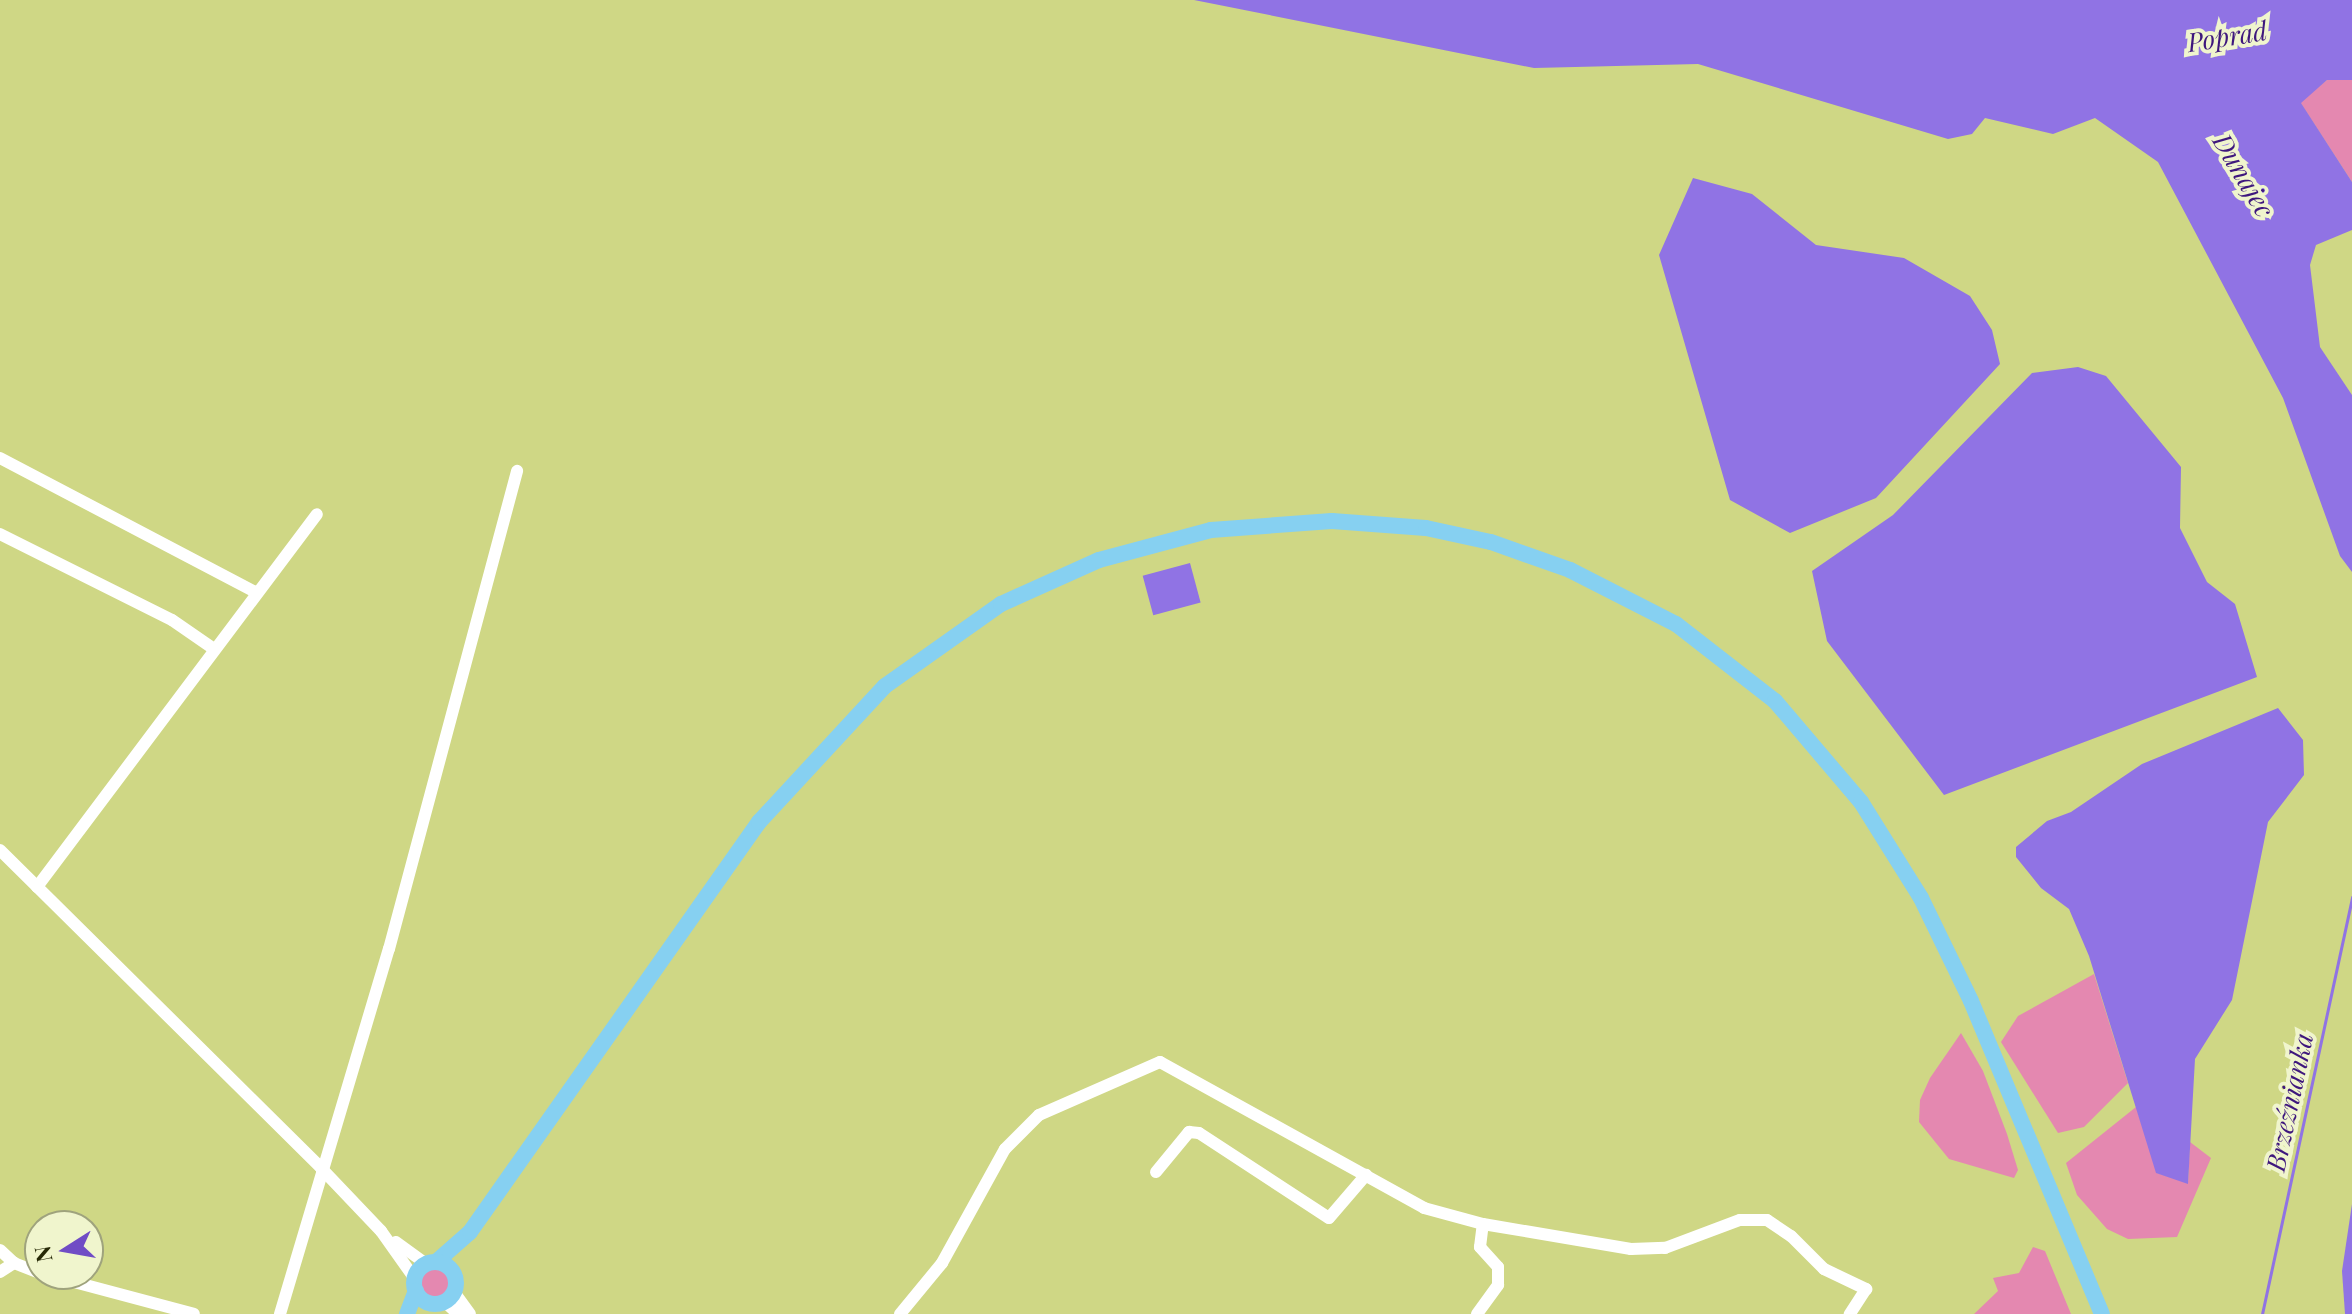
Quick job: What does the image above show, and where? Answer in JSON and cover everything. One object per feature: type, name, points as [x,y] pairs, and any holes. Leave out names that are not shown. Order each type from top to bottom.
[{"type":"main road","points":[[417,1314],[443,1299],[470,1232],[759,822],[846,724],[928,651],[1022,593],[1125,551],[1254,524],[1345,521],[1426,528],[1491,542],[1570,570],[1676,624],[1775,701],[1861,802],[1921,898],[1971,1001],[2102,1314]]},
{"type":"main road","points":[[407,1314],[416,1285],[431,1263],[470,1232]]},
{"type":"main road","points":[[431,1263],[453,1272]]},
{"type":"main road","points":[[416,1285],[443,1299]]},
{"type":"street","points":[[0,458],[257,593]]},
{"type":"street","points":[[280,1314],[321,1168],[389,949],[406,869],[517,471]]},
{"type":"street","points":[[37,887],[317,514]]},
{"type":"street","points":[[0,534],[172,620],[214,649]]},
{"type":"street","points":[[0,850],[321,1168],[381,1231],[416,1285]]},
{"type":"street","points":[[900,1314],[942,1263],[1005,1149],[1039,1115],[1144,1065],[1160,1062],[1424,1208],[1483,1224],[1631,1249],[1665,1248],[1740,1220],[1767,1220],[1791,1236],[1824,1269],[1866,1289],[1850,1314]]},
{"type":"street","points":[[1156,1172],[1189,1132],[1199,1133],[1329,1218],[1366,1175]]},
{"type":"street","points":[[1477,1314],[1498,1285],[1498,1267],[1480,1247],[1483,1224]]},
{"type":"street","points":[[381,1231],[431,1263]]},
{"type":"street","points":[[0,1250],[14,1263],[24,1267]]},
{"type":"street","points":[[0,1272],[14,1263]]},
{"type":"street","points":[[104,1290],[194,1314]]},
{"type":"street","points":[[443,1299],[458,1314]]},
{"type":"street","points":[[443,1299],[470,1314]]},
{"type":"shaded area","points":[[2327,80],[2352,80],[2352,182],[2300,102]]},
{"type":"shaded area","points":[[2094,974],[2128,1083],[2084,1127],[2058,1133],[2001,1042],[2018,1016]]},
{"type":"shaded area","points":[[1961,1033],[1983,1071],[2007,1134],[2018,1170],[2014,1178],[1949,1159],[1919,1122],[1920,1100],[1930,1078]]},
{"type":"shaded area","points":[[2136,1107],[2157,1173],[2188,1183],[2190,1142],[2211,1158],[2177,1237],[2128,1239],[2107,1229],[2077,1195],[2066,1163]]},
{"type":"shaded area","points":[[2033,1247],[2045,1251],[2071,1314],[1974,1314],[1998,1291],[1993,1278],[2019,1273]]},
{"type":"shaded area","points":[[435,1268],[446,1272],[450,1283],[446,1294],[435,1298],[424,1294],[420,1283],[424,1272]]},
{"type":"water","points":[[1194,0],[2352,0],[2352,80],[2327,80],[2301,103],[2352,182],[2352,230],[2316,245],[2310,265],[2320,347],[2352,395],[2352,572],[2340,556],[2283,398],[2158,162],[2095,118],[2053,134],[1985,118],[1972,134],[1948,139],[1698,64],[1534,68]]},
{"type":"water","points":[[1693,178],[1752,194],[1816,245],[1904,258],[1970,296],[1992,330],[2000,364],[1876,498],[1790,533],[1730,500],[1659,255]]},
{"type":"water","points":[[2078,367],[2106,376],[2181,467],[2180,528],[2207,582],[2235,604],[2257,677],[1944,795],[1827,641],[1812,571],[1893,515],[2032,373]]},
{"type":"water","points":[[1190,563],[1201,603],[1153,615],[1143,576]]},
{"type":"water","points":[[2278,708],[2303,740],[2304,775],[2268,822],[2232,1000],[2195,1059],[2188,1184],[2156,1173],[2089,956],[2069,909],[2041,888],[2016,857],[2016,847],[2047,821],[2071,812],[2142,764]]},
{"type":"water","points":[[2352,1204],[2352,1314],[2345,1314],[2342,1271]]},
{"type":"waterway","name":"Brzeźnianka","points":[[2262,1314],[2352,897]]},
{"type":"water label","name":"Poprad","points":[[2227,36]]},
{"type":"water label","name":"Dunajec","points":[[2244,175]]}]
